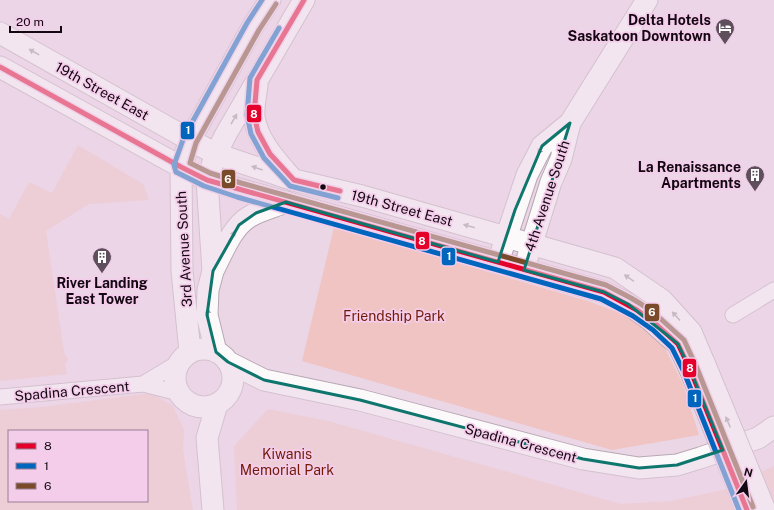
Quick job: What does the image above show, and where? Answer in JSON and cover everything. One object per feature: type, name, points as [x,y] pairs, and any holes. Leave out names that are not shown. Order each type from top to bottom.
[{"type":"main road","name":"3rd Avenue South","points":[[184,358],[181,167],[190,140],[253,26],[270,0]]},
{"type":"main road","name":"3rd Avenue South","points":[[222,357],[207,315],[208,290],[213,271],[208,180],[216,154],[304,0]]},
{"type":"main road","name":"4th Avenue South","points":[[524,270],[551,182],[561,159],[570,123],[647,0]]},
{"type":"main road","name":"19th Street East","points":[[0,33],[216,154],[294,180],[362,196],[615,268],[662,300],[691,332],[697,367]]},
{"type":"main road","name":"19th Street East","points":[[0,67],[181,167],[208,180],[604,292],[628,304],[648,318],[678,344],[697,367]]},
{"type":"main road","points":[[257,80],[254,115],[258,132],[270,154],[294,180]]},
{"type":"main road","name":"4th Avenue South","points":[[498,262],[527,175],[542,146],[570,123]]},
{"type":"main road","points":[[213,271],[239,225],[252,215],[286,202]]},
{"type":"main road","points":[[207,438],[222,400],[233,381],[231,367],[222,357],[204,349],[184,358],[175,373],[174,381],[207,438],[213,505]]},
{"type":"main road","name":"Spadina Crescent","points":[[222,357],[264,380],[360,400],[583,459],[639,468],[676,465],[700,458],[758,438],[774,427]]},
{"type":"main road","points":[[697,367],[748,510]]},
{"type":"main road","points":[[697,367],[765,510]]},
{"type":"main road","points":[[184,398],[198,407],[205,407],[264,380]]},
{"type":"street","points":[[734,315],[774,290]]},
{"type":"street","name":"Spadina Crescent","points":[[143,384],[184,358]]},
{"type":"street","name":"Spadina Crescent","points":[[0,398],[143,384],[184,398]]},
{"type":"highlighted area","points":[[570,123],[524,270],[604,292],[628,304],[678,344],[690,369],[723,450],[677,465],[639,468],[583,459],[360,400],[264,380],[228,362],[216,352],[207,315],[213,271],[239,225],[256,213],[286,202],[498,262],[515,210],[542,146]]},
{"type":"green space","points":[[78,145],[143,184],[149,200],[89,204],[46,231],[64,352],[68,360],[65,364],[67,374],[0,381],[0,214],[9,219],[29,182],[52,193]]},
{"type":"green space","name":"Friendship Park","points":[[334,227],[588,301],[633,318],[661,340],[683,384],[699,435],[612,450],[302,361]]},
{"type":"green space","points":[[151,393],[173,406],[184,430],[183,450],[193,510],[0,510],[0,410],[42,407]]},
{"type":"green space","name":"Kiwanis Memorial Park","points":[[268,409],[328,421],[621,504],[671,501],[723,490],[774,466],[774,510],[237,510],[234,446]]},
{"type":"transit line","name":"1","points":[[262,0],[247,23],[184,137],[174,165],[176,172],[204,186],[237,197],[601,299],[633,316],[653,330],[672,348],[684,372],[739,510]]},
{"type":"transit line","name":"8","points":[[304,0],[257,80],[254,115],[258,132],[270,154],[294,180],[340,191]]},
{"type":"transit line","name":"6","points":[[276,4],[259,30],[196,143],[190,163],[210,173],[241,183],[606,285],[641,304],[662,320],[684,340],[753,507]]},
{"type":"transit line","name":"1","points":[[279,28],[250,78],[247,115],[251,134],[264,158],[290,186],[338,198]]},
{"type":"transit line","name":"8","points":[[0,67],[207,180],[604,292],[637,310],[657,325],[678,344],[690,369],[747,510]]},
{"type":"place","name":"Delta Hotels Saskatoon Downtown","points":[[725,45]]},
{"type":"place","name":"La Renaissance Apartments","points":[[755,192]]},
{"type":"place","name":"River Landing East Tower","points":[[102,274]]}]
